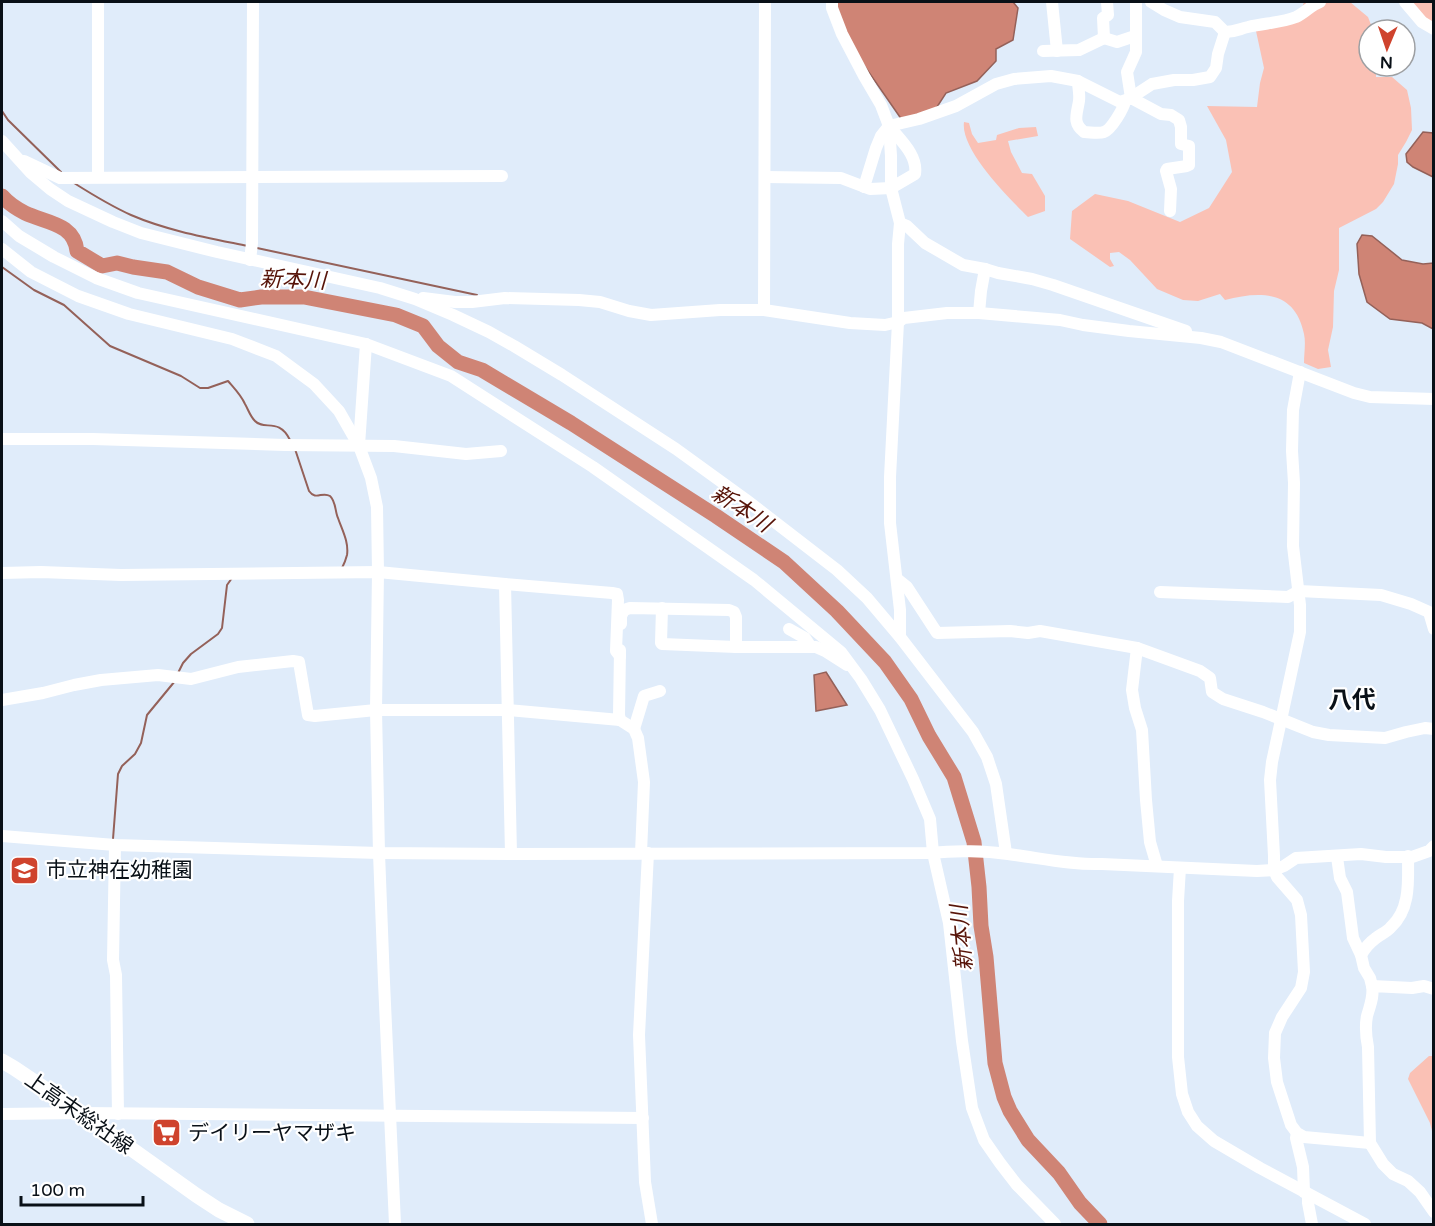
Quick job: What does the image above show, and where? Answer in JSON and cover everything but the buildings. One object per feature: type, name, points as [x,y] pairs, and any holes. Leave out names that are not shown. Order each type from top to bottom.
[{"type":"main road","name":"上高末総社線","points":[[2,1061],[81,1113],[196,1195],[247,1224]]},
{"type":"street","points":[[98,2],[98,177]]},
{"type":"street","points":[[250,260],[254,2]]},
{"type":"street","points":[[764,310],[765,2]]},
{"type":"street","points":[[832,2],[842,34],[881,105],[889,126],[891,188],[900,223],[898,322],[890,477],[890,523],[900,610],[900,637]]},
{"type":"street","points":[[1052,2],[1058,51]]},
{"type":"street","points":[[1104,38],[1103,18],[1108,15],[1107,2]]},
{"type":"street","points":[[1078,81],[1079,102],[1075,118],[1078,126],[1084,132],[1102,133],[1108,130],[1128,99],[1127,72],[1136,52],[1136,2]]},
{"type":"street","points":[[1151,2],[1180,17],[1215,22],[1225,32],[1275,23],[1297,16],[1312,4],[1320,2]]},
{"type":"street","points":[[1405,2],[1422,22],[1434,29]]},
{"type":"street","points":[[864,187],[878,142],[889,126],[919,119],[956,106],[996,84],[1014,79],[1051,76],[1078,81],[1120,102],[1152,84],[1210,77],[1216,68],[1225,32]]},
{"type":"street","points":[[1043,51],[1079,50],[1104,38],[1117,42],[1136,36]]},
{"type":"street","points":[[1128,99],[1179,120],[1181,144],[1189,146],[1190,165],[1166,171],[1171,189],[1170,212]]},
{"type":"street","points":[[765,177],[842,178],[870,189],[891,188],[915,174],[916,167],[906,145],[889,126]]},
{"type":"street","points":[[2,141],[31,173],[68,201],[141,233],[250,260],[380,288],[415,299],[489,332],[572,381],[676,449],[837,570],[867,598],[900,637],[973,732],[987,757],[996,784],[1002,853]]},
{"type":"street","points":[[17,158],[60,178],[502,176]]},
{"type":"street","points":[[2,221],[19,236],[54,257],[96,278],[138,293],[366,344],[451,376],[584,461],[754,580],[841,652],[880,710],[930,819],[950,923],[962,1041],[972,1108],[984,1140],[1000,1163],[1017,1185],[1055,1224]]},
{"type":"street","points":[[900,223],[907,226],[926,243],[963,265],[1053,285],[1189,332],[1192,337]]},
{"type":"street","points":[[2,249],[31,272],[78,296],[129,314],[232,339],[276,356],[314,384],[339,411],[359,446],[371,478],[376,507],[379,853],[395,1224]]},
{"type":"street","points":[[979,313],[986,269]]},
{"type":"street","points":[[415,299],[419,297],[455,302],[506,298],[579,300],[600,302],[638,314],[651,315],[720,310],[764,310],[850,323],[885,325],[904,318],[947,313],[1045,318],[1221,342],[1354,393],[1370,397],[1434,399]]},
{"type":"street","points":[[359,446],[366,344]]},
{"type":"street","points":[[1300,372],[1293,410],[1292,451],[1293,546],[1299,591],[1299,632],[1270,780],[1274,870],[1277,877],[1297,900],[1301,915],[1304,972],[1300,988],[1275,1033],[1274,1058],[1277,1082],[1291,1125],[1297,1133],[1304,1137],[1370,1143]]},
{"type":"street","points":[[2,439],[394,446],[466,454],[501,451]]},
{"type":"street","points":[[2,573],[133,575],[378,572],[617,594],[616,651],[620,656]]},
{"type":"street","points":[[897,579],[907,587],[937,633],[1040,631],[1137,648],[1200,671],[1210,678],[1212,692],[1223,699],[1313,732],[1385,738],[1425,728],[1434,729]]},
{"type":"street","points":[[505,584],[511,854]]},
{"type":"street","points":[[1160,592],[1288,597],[1299,591],[1381,595],[1430,612],[1434,629]]},
{"type":"street","points":[[620,720],[621,616],[624,610],[630,608],[729,610],[734,612],[736,617],[736,647]]},
{"type":"street","points":[[662,608],[662,644],[816,647],[853,668]]},
{"type":"street","points":[[789,629],[805,638],[812,647]]},
{"type":"street","points":[[1137,648],[1132,690],[1142,730],[1150,842],[1157,866]]},
{"type":"street","points":[[2,700],[101,680],[158,675],[191,680],[238,667],[293,661],[299,662],[308,715],[376,710],[507,710],[620,720],[634,729],[638,738],[644,782],[645,853],[639,1035],[645,1182],[652,1224]]},
{"type":"street","points":[[634,729],[644,696],[660,691]]},
{"type":"street","points":[[2,836],[115,845],[379,853],[1002,853],[1082,864],[1257,871],[1274,870],[1296,858],[1361,854],[1412,857],[1429,851],[1434,846]]},
{"type":"street","points":[[115,845],[113,960],[116,975],[118,1114]]},
{"type":"street","points":[[1337,856],[1340,878],[1347,892],[1353,938],[1361,962],[1370,978],[1373,993],[1366,1039],[1370,1143],[1383,1164],[1420,1192],[1434,1212]]},
{"type":"street","points":[[1360,955],[1366,946],[1392,927],[1403,910],[1408,883],[1408,856]]},
{"type":"street","points":[[1180,868],[1178,1057],[1185,1103],[1197,1126],[1214,1141],[1365,1224]]},
{"type":"street","points":[[1372,986],[1412,988],[1424,986],[1434,989]]},
{"type":"street","points":[[2,1114],[643,1118]]},
{"type":"street","points":[[1297,1133],[1312,1224]]},
{"type":"shaded area","points":[[835,2],[1013,2],[1018,8],[1013,40],[996,49],[996,61],[977,81],[946,93],[935,110],[902,120],[852,48]]},
{"type":"shaded area","points":[[1304,2],[1350,2],[1368,18],[1357,18],[1357,78],[1393,78],[1407,90],[1411,108],[1412,130],[1398,155],[1394,184],[1376,209],[1339,228],[1339,270],[1334,291],[1333,327],[1328,350],[1331,367],[1318,369],[1304,363],[1305,337],[1293,309],[1284,302],[1263,295],[1225,300],[1220,294],[1198,301],[1183,300],[1157,289],[1130,260],[1119,252],[1110,253],[1114,266],[1110,267],[1070,239],[1072,211],[1095,194],[1128,201],[1180,222],[1209,208],[1232,172],[1226,140],[1207,106],[1257,107],[1264,68],[1256,31],[1299,19]]},
{"type":"shaded area","points":[[1410,2],[1433,2],[1433,25]]},
{"type":"shaded area","points":[[964,122],[969,123],[978,143],[996,140],[997,135],[1019,128],[1036,127],[1038,136],[1008,141],[1022,173],[1032,174],[1045,196],[1045,211],[1028,217],[998,186],[970,146]]},
{"type":"shaded area","points":[[1423,132],[1433,133],[1433,177],[1407,162],[1406,154]]},
{"type":"shaded area","points":[[1362,235],[1372,236],[1402,260],[1423,264],[1433,263],[1433,329],[1422,323],[1390,319],[1367,302],[1359,274],[1357,244]]},
{"type":"shaded area","points":[[826,672],[847,705],[816,711],[814,675]]},
{"type":"shaded area","points":[[1429,1056],[1433,1056],[1433,1135],[1430,1123],[1408,1079],[1410,1073]]},
{"type":"waterway","points":[[2,111],[8,120],[61,172]]},
{"type":"waterway","points":[[74,183],[116,208],[145,221],[189,234],[248,246]]},
{"type":"waterway","name":"新本川","points":[[2,196],[22,211],[65,229],[75,242],[77,251],[102,266],[117,263],[167,272],[198,287],[240,300],[261,297],[304,297],[396,315],[423,326],[438,346],[458,362],[482,370],[571,423],[784,562],[837,611],[885,662],[911,699],[929,736],[954,777],[974,842],[995,1063],[1004,1097],[1028,1140],[1059,1173],[1080,1203],[1100,1224]]},
{"type":"waterway","points":[[257,248],[477,295]]},
{"type":"waterway","points":[[2,267],[34,290],[64,305],[110,346],[181,376],[200,388],[208,388],[228,381],[242,398],[255,421],[281,429],[290,440]]},
{"type":"waterway","points":[[295,449],[309,491],[317,496],[330,496],[333,501],[347,545],[347,555],[342,568]]},
{"type":"waterway","points":[[178,673],[191,654],[218,634],[222,628],[227,585],[232,578]]},
{"type":"waterway","points":[[113,839],[118,774],[141,743],[147,715],[175,681]]},
{"type":"place","name":"市立神在幼稚園","points":[[25,870]]},
{"type":"place","name":"デイリーヤマザキ","points":[[167,1133]]},
{"type":"district","name":"八代","points":[[1352,700]]}]
